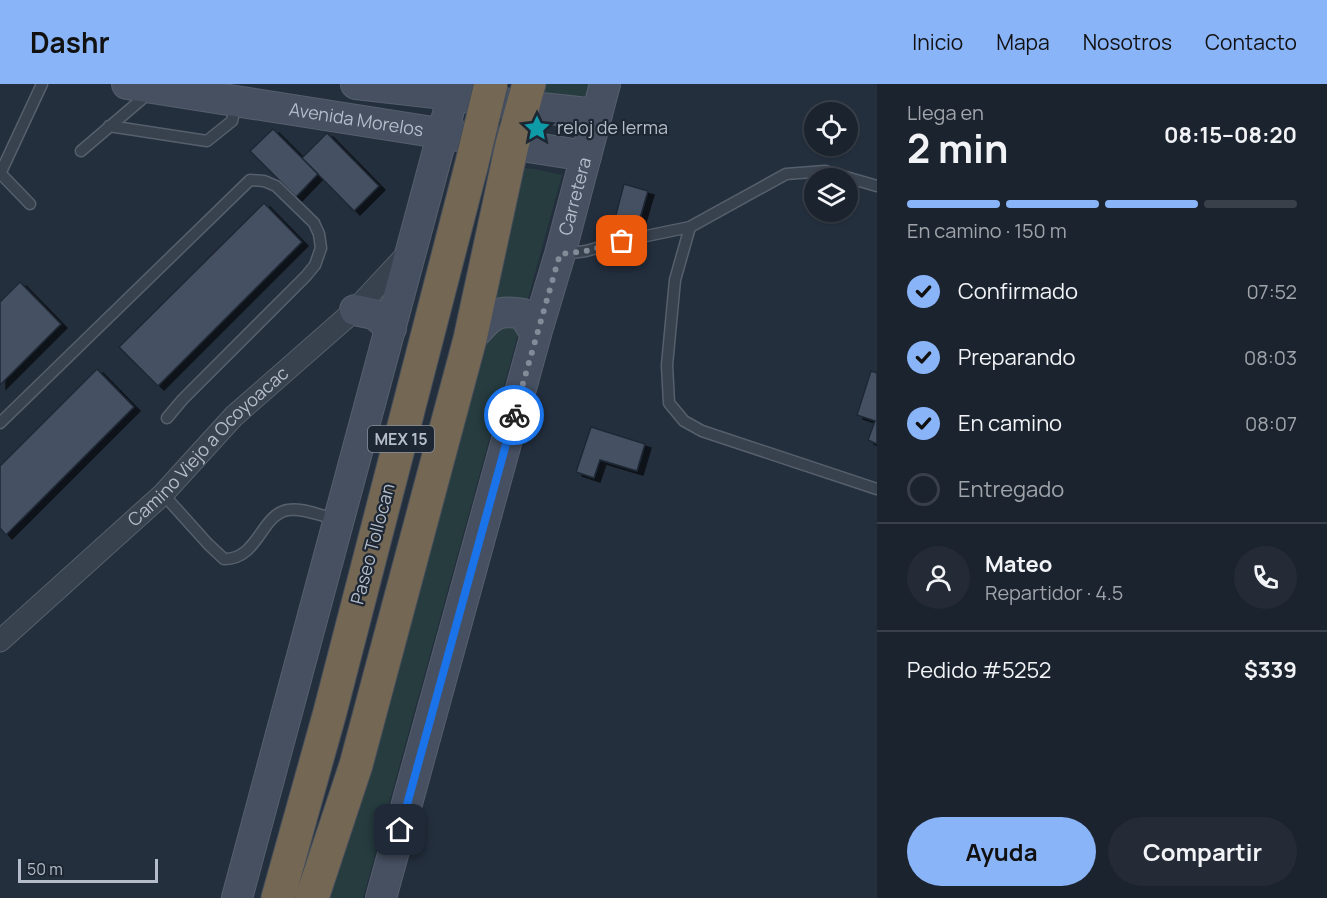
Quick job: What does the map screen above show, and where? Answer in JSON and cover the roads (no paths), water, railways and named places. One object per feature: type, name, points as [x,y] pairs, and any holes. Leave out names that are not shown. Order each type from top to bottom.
[{"type":"highway","name":"Paseo Tollocan","points":[[278,898],[342,665],[491,84]]},
{"type":"highway","points":[[312,898],[356,765],[470,339],[512,145],[526,95]]},
{"type":"main road","name":"Avenida Morelos","points":[[356,84],[453,95],[526,95],[597,114]]},
{"type":"main road","name":"Carretera","points":[[381,898],[605,84]]},
{"type":"main road","name":"Avenida Morelos","points":[[147,86],[586,156]]},
{"type":"main road","points":[[403,127],[408,90]]},
{"type":"main road","points":[[237,898],[453,95]]},
{"type":"main road","points":[[355,310],[374,314],[390,328]]},
{"type":"main road","points":[[470,339],[492,315],[506,310],[523,314],[536,334]]},
{"type":"street","name":"Camino Viejo a Ocoyoacac","points":[[0,641],[163,494],[234,416],[355,310],[412,249]]},
{"type":"lane","points":[[30,204],[0,173],[42,84]]},
{"type":"lane","points":[[81,151],[110,126],[147,86]]},
{"type":"lane","points":[[110,126],[207,141],[232,121],[236,101]]},
{"type":"lane","points":[[560,254],[586,251],[690,227],[786,174],[825,171],[877,186]]},
{"type":"lane","points":[[0,423],[88,340],[250,180],[264,181],[276,186],[314,223],[319,234],[321,248],[315,265],[167,418]]},
{"type":"lane","points":[[690,227],[675,280],[667,365],[669,403],[684,421],[702,431],[877,489]]},
{"type":"lane","points":[[163,494],[224,559],[235,557],[249,550],[277,514],[285,510],[298,509],[324,516]]},
{"type":"place","name":"reloj de lerma","points":[[537,128]]}]
